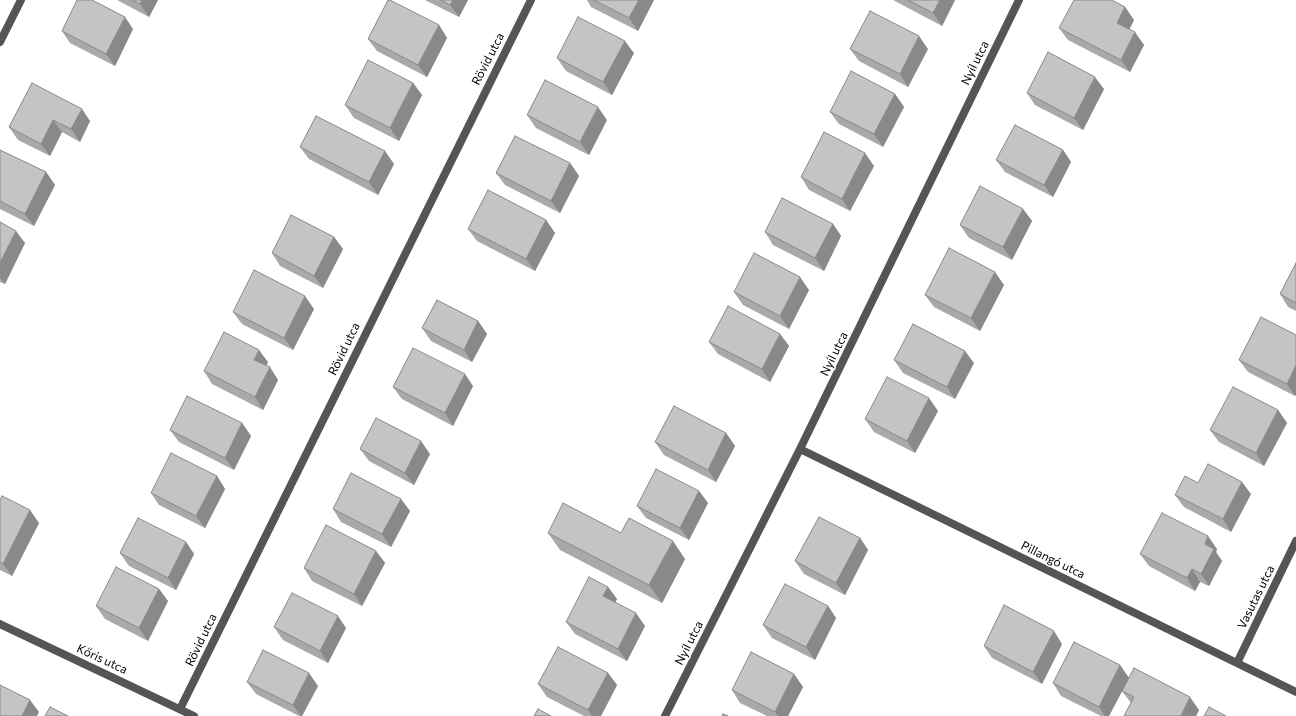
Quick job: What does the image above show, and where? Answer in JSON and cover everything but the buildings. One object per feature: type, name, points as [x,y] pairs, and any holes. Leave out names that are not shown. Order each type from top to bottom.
[{"type":"street","points":[[0,42],[21,0]]},
{"type":"street","name":"Rövid utca","points":[[180,709],[531,0]]},
{"type":"street","name":"Nyíl utca","points":[[665,716],[800,449],[1019,0]]},
{"type":"street","name":"Pillangó utca","points":[[800,449],[1296,692]]},
{"type":"street","name":"Vasutas utca","points":[[1237,663],[1296,541]]},
{"type":"street","name":"Kőris utca","points":[[0,624],[194,716]]}]
